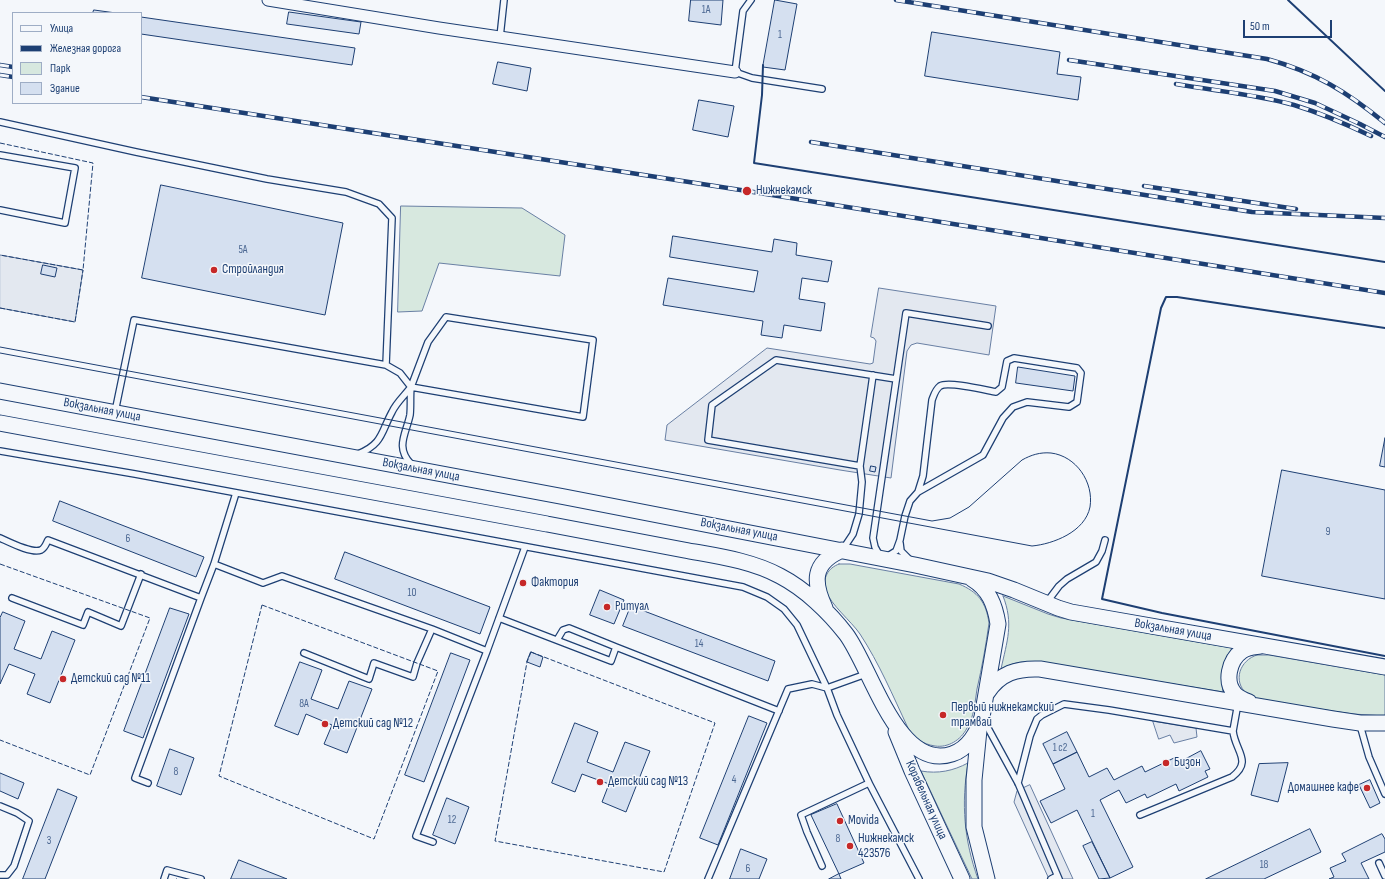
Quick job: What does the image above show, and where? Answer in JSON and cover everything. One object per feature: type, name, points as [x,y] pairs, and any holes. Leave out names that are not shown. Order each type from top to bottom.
[{"type":"main road","name":"Вокзальная улица","points":[[0,391],[842,550],[965,576],[1014,590],[1045,604],[1071,612],[1385,667]]},
{"type":"main road","name":"Вокзальная улица","points":[[0,423],[606,535],[746,563],[767,569],[784,578],[804,592],[826,611],[853,644],[869,673],[891,720],[907,740],[916,748],[926,753],[938,756],[950,755],[960,751],[971,741],[981,721],[996,640],[998,624],[997,613],[988,592],[978,583],[965,576]]},
{"type":"main road","name":"Вокзальная улица","points":[[826,611],[818,594],[816,584],[817,574],[825,560],[842,550]]},
{"type":"main road","points":[[1255,705],[1240,698],[1233,691],[1229,682],[1229,672],[1233,662],[1243,650],[1263,645]]},
{"type":"main road","name":"Вокзальная улица","points":[[986,696],[993,685],[1001,678],[1018,670],[1029,668],[1360,723],[1385,723]]},
{"type":"main road","name":"Корабельная улица","points":[[891,720],[912,772],[962,879]]},
{"type":"main road","points":[[981,721],[974,780],[974,827],[987,879]]},
{"type":"street","points":[[268,0],[734,72]]},
{"type":"lane","points":[[500,37],[504,0]]},
{"type":"lane","points":[[751,0],[743,11],[734,72],[752,78],[822,89]]},
{"type":"lane","points":[[0,122],[182,162],[267,179],[346,192],[379,204],[392,218],[386,365]]},
{"type":"lane","points":[[0,155],[75,168],[65,223],[0,210]]},
{"type":"lane","points":[[918,492],[923,476],[932,400],[936,390],[941,385],[950,384],[996,392],[1002,388],[1007,361],[1014,358],[1077,368],[1081,373],[1077,402],[1069,407],[1027,402],[1013,407],[1003,418],[983,455],[918,492],[910,501],[896,551],[882,558],[875,547],[873,538],[906,313],[988,326]]},
{"type":"lane","points":[[115,412],[134,320],[386,365],[400,374],[411,387],[583,417],[593,340],[446,317],[428,342],[411,387],[392,411],[382,435],[375,445],[351,457]]},
{"type":"lane","points":[[860,466],[708,440],[712,405],[776,360],[896,379]]},
{"type":"lane","points":[[842,550],[853,534],[859,514],[862,482],[860,466],[873,375]]},
{"type":"lane","points":[[411,387],[410,415],[402,439],[402,451],[407,460],[415,469]]},
{"type":"lane","points":[[0,450],[743,587],[768,597],[784,609],[797,625],[869,783],[919,879]]},
{"type":"lane","points":[[148,784],[135,778],[214,564],[236,493]]},
{"type":"lane","points":[[0,538],[32,551],[40,551],[45,547],[48,540],[201,598]]},
{"type":"lane","points":[[900,540],[901,551],[915,565]]},
{"type":"lane","points":[[1045,604],[1059,586],[1067,579],[1096,562],[1102,551],[1105,540]]},
{"type":"lane","points":[[433,842],[416,836],[525,548]]},
{"type":"lane","points":[[214,564],[263,583],[282,576],[432,629],[487,651]]},
{"type":"lane","points":[[12,598],[83,625],[88,612],[121,626],[141,574]]},
{"type":"lane","points":[[499,618],[611,661],[616,647]]},
{"type":"lane","points":[[557,640],[563,630],[569,628],[779,711]]},
{"type":"lane","points":[[304,653],[368,679],[374,663],[413,677],[417,663],[432,629]]},
{"type":"lane","points":[[708,879],[788,689],[812,684],[827,688],[869,673]]},
{"type":"lane","points":[[1140,815],[1232,777],[1239,772],[1242,766],[1242,759],[1233,737],[1238,702]]},
{"type":"lane","points":[[1018,783],[1030,736],[1037,719],[1064,704],[1233,730]]},
{"type":"lane","points":[[981,721],[992,733],[1018,783],[1056,878]]},
{"type":"lane","points":[[1360,723],[1369,757],[1385,794]]},
{"type":"lane","points":[[822,866],[801,814],[869,783]]},
{"type":"lane","points":[[0,806],[17,812],[30,820],[14,866],[7,875],[0,875]]},
{"type":"lane","points":[[1379,863],[1385,876]]},
{"type":"lane","points":[[164,879],[167,870],[201,879]]},
{"type":"green space","points":[[401,206],[522,208],[565,235],[560,276],[439,263],[422,311],[398,312]]},
{"type":"green space","points":[[839,564],[850,564],[959,584],[976,594],[980,599],[986,609],[989,623],[974,709],[969,724],[961,736],[954,742],[945,746],[926,744],[913,735],[908,728],[886,680],[867,645],[856,629],[832,602],[826,591],[825,578],[832,568]]},
{"type":"green space","points":[[1003,596],[1061,618],[1232,648],[1224,664],[1222,680],[1223,692],[1037,662],[1019,662],[1001,669],[1009,624]]},
{"type":"green space","points":[[1257,655],[1269,655],[1385,675],[1385,716],[1353,714],[1258,700],[1251,697],[1242,689],[1239,677],[1242,666],[1246,661]]},
{"type":"green space","points":[[968,763],[964,807],[965,822],[973,864],[978,879],[972,879],[921,771],[945,771]]},
{"type":"shaded area","points":[[0,255],[83,270],[75,322],[0,308]]},
{"type":"shaded area","points":[[879,288],[996,306],[989,355],[917,343],[911,345],[907,351],[891,478],[665,440],[667,425],[767,348],[870,364],[873,363],[876,341],[871,337]]},
{"type":"shaded area","points":[[1153,721],[1196,728],[1197,737],[1174,743],[1170,735],[1159,739]]},
{"type":"shaded area","points":[[1030,785],[1073,879],[1049,879],[1014,802],[1017,791]]},
{"type":"building","points":[[691,0],[723,0],[721,25],[689,21]]},
{"type":"building","points":[[775,0],[797,4],[785,70],[763,67]]},
{"type":"building","points":[[94,10],[109,12],[93,12]]},
{"type":"building","points":[[289,12],[361,22],[359,34],[287,24]]},
{"type":"building","points":[[142,17],[355,48],[352,65],[142,34]]},
{"type":"building","points":[[932,32],[1060,52],[1057,74],[1081,77],[1078,100],[925,76]]},
{"type":"building","points":[[498,62],[531,68],[527,91],[493,84]]},
{"type":"building","points":[[699,100],[734,106],[728,137],[693,130]]},
{"type":"building","points":[[161,185],[343,223],[325,315],[142,278]]},
{"type":"building","points":[[673,236],[772,252],[774,239],[797,243],[796,255],[832,261],[828,282],[802,278],[799,299],[825,303],[821,331],[784,325],[782,338],[761,335],[763,321],[663,305],[668,278],[754,292],[758,271],[670,257]]},
{"type":"building","points":[[43,265],[57,268],[55,277],[41,274]]},
{"type":"building","points":[[1018,367],[1075,376],[1073,391],[1016,383]]},
{"type":"building","points":[[1385,438],[1385,467],[1380,466]]},
{"type":"building","points":[[871,466],[876,467],[875,472],[870,471]]},
{"type":"building","points":[[1282,470],[1385,490],[1385,599],[1262,576]]},
{"type":"building","points":[[60,501],[204,557],[196,577],[53,521]]},
{"type":"building","points":[[345,552],[490,607],[480,634],[335,579]]},
{"type":"building","name":"Ритуал","points":[[600,590],[624,600],[614,624],[590,615]]},
{"type":"building","points":[[631,606],[775,661],[768,681],[623,626]]},
{"type":"building","points":[[170,608],[189,614],[143,738],[124,731]]},
{"type":"building","points":[[3,612],[25,621],[14,649],[41,659],[52,631],[75,640],[50,703],[27,694],[35,674],[9,664],[0,684],[0,618]]},
{"type":"building","points":[[531,652],[543,657],[540,667],[527,662]]},
{"type":"building","points":[[451,653],[470,660],[424,782],[405,775]]},
{"type":"building","points":[[300,662],[322,670],[311,699],[338,709],[349,681],[372,689],[347,753],[324,744],[332,725],[306,714],[298,735],[275,726]]},
{"type":"building","points":[[749,716],[767,723],[718,845],[700,838]]},
{"type":"building","points":[[575,723],[598,732],[587,762],[613,772],[625,742],[650,751],[626,812],[602,802],[609,784],[582,774],[575,792],[552,783]]},
{"type":"building","points":[[1067,732],[1077,752],[1053,764],[1043,744]]},
{"type":"building","points":[[170,749],[194,758],[181,795],[157,786]]},
{"type":"building","points":[[1201,751],[1210,769],[1205,771],[1208,777],[1179,791],[1176,784],[1147,798],[1145,794],[1126,803],[1119,790],[1100,800],[1133,867],[1110,878],[1077,810],[1051,823],[1040,801],[1065,789],[1053,764],[1077,752],[1089,777],[1107,768],[1114,780],[1142,766],[1145,772],[1174,758],[1177,763]]},
{"type":"building","points":[[1288,763],[1278,802],[1251,795],[1259,764]]},
{"type":"building","points":[[0,773],[24,783],[18,799],[0,791]]},
{"type":"building","points":[[1370,780],[1380,803],[1370,808],[1359,785]]},
{"type":"building","points":[[58,789],[77,797],[45,879],[23,879]]},
{"type":"building","points":[[447,798],[469,807],[455,844],[433,835]]},
{"type":"building","points":[[837,804],[864,863],[839,874],[811,815]]},
{"type":"building","points":[[1310,829],[1321,852],[1264,879],[1206,879]]},
{"type":"building","points":[[1382,834],[1385,839],[1385,852],[1361,863],[1369,879],[1329,879],[1334,877],[1330,868],[1346,861],[1342,854]]},
{"type":"building","points":[[1092,842],[1110,878],[1099,879],[1083,846]]},
{"type":"building","points":[[741,849],[767,859],[759,879],[730,879]]},
{"type":"building","points":[[239,860],[287,879],[231,879]]},
{"type":"building","points":[[839,874],[841,879],[829,879]]},
{"type":"tram line","points":[[0,347],[932,521],[950,518],[969,507],[1022,460],[1036,454],[1051,453],[1068,459],[1081,472],[1089,488],[1090,507],[1087,516],[1075,530],[1049,543],[1032,546],[0,353]]},
{"type":"railway","points":[[896,0],[1267,59],[1300,70],[1330,84],[1385,123]]},
{"type":"railway","points":[[1069,60],[1275,91],[1315,103],[1385,137]]},
{"type":"railway","points":[[0,65],[12,67]]},
{"type":"railway","points":[[0,75],[12,77]]},
{"type":"railway","points":[[1176,84],[1279,101],[1333,119],[1371,136]]},
{"type":"railway","points":[[142,97],[747,191],[1385,293]]},
{"type":"railway","points":[[811,142],[1252,212],[1385,218]]},
{"type":"railway","points":[[1144,186],[1296,209]]},
{"type":"fence","points":[[0,143],[93,163],[83,270],[0,255]]},
{"type":"fence","points":[[0,308],[75,322],[83,270]]},
{"type":"fence","points":[[0,564],[150,618],[90,775],[0,740]]},
{"type":"fence","points":[[262,605],[438,671],[374,839],[219,776],[262,605]]},
{"type":"fence","points":[[531,652],[715,723],[664,872],[495,841],[527,662],[531,652]]},
{"type":"wall","points":[[1288,0],[1385,91]]},
{"type":"wall","points":[[763,65],[762,95],[754,163],[1385,262]]},
{"type":"wall","points":[[1385,328],[1177,297],[1166,297],[1161,308],[1102,599],[1162,613],[1385,656]]},
{"type":"place","name":"Нижнекамск","points":[[747,191]]},
{"type":"place","name":"Стройландия","points":[[214,270]]},
{"type":"place","name":"Фактория","points":[[523,583]]},
{"type":"place","name":"Ритуал","points":[[607,607]]},
{"type":"place","name":"Детский сад №11","points":[[63,679]]},
{"type":"place","name":"Первый нижнекамский трамвай","points":[[943,715]]},
{"type":"place","name":"Детский сад №12","points":[[325,724]]},
{"type":"place","name":"Бизон","points":[[1166,763]]},
{"type":"place","name":"Детский сад №13","points":[[600,782]]},
{"type":"place","name":"Домашнее кафе","points":[[1367,788]]},
{"type":"place","name":"Movida","points":[[840,821]]},
{"type":"place","name":"Нижнекамск 423576","points":[[850,846]]}]
